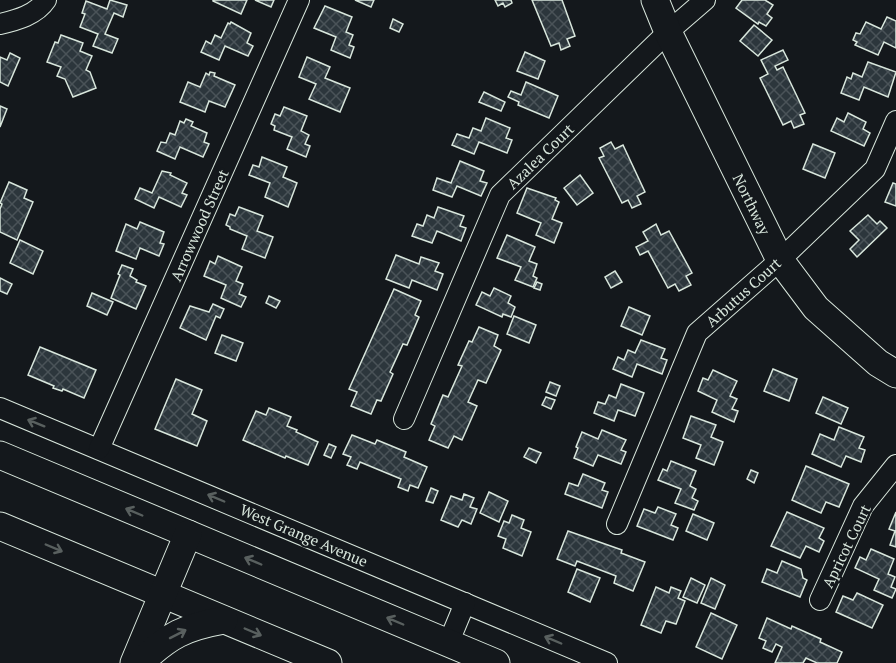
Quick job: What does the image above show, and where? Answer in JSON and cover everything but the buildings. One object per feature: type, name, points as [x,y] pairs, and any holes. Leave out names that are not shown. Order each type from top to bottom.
[{"type":"street","points":[[0,24],[32,13],[46,0]]},
{"type":"street","name":"Arrowwood Street","points":[[99,449],[299,0]]},
{"type":"street","name":"Northway","points":[[655,0],[668,32],[780,260],[816,308],[878,363],[896,374]]},
{"type":"street","name":"Azalea Court","points":[[404,419],[500,195],[668,32],[705,0]]},
{"type":"street","name":"Arbutus Court","points":[[617,524],[697,333],[780,260],[875,169],[896,120]]},
{"type":"street","name":"West Grange Avenue","points":[[0,408],[607,663]]},
{"type":"street","points":[[0,454],[188,534],[444,653],[496,663]]},
{"type":"street","name":"Apricot Court","points":[[820,600],[863,506],[896,465]]},
{"type":"street","points":[[0,526],[328,663]]},
{"type":"street","points":[[134,663],[188,534]]},
{"type":"street","points":[[444,653],[465,603]]},
{"type":"street","points":[[140,663],[159,645],[178,632],[200,624],[224,620]]}]
